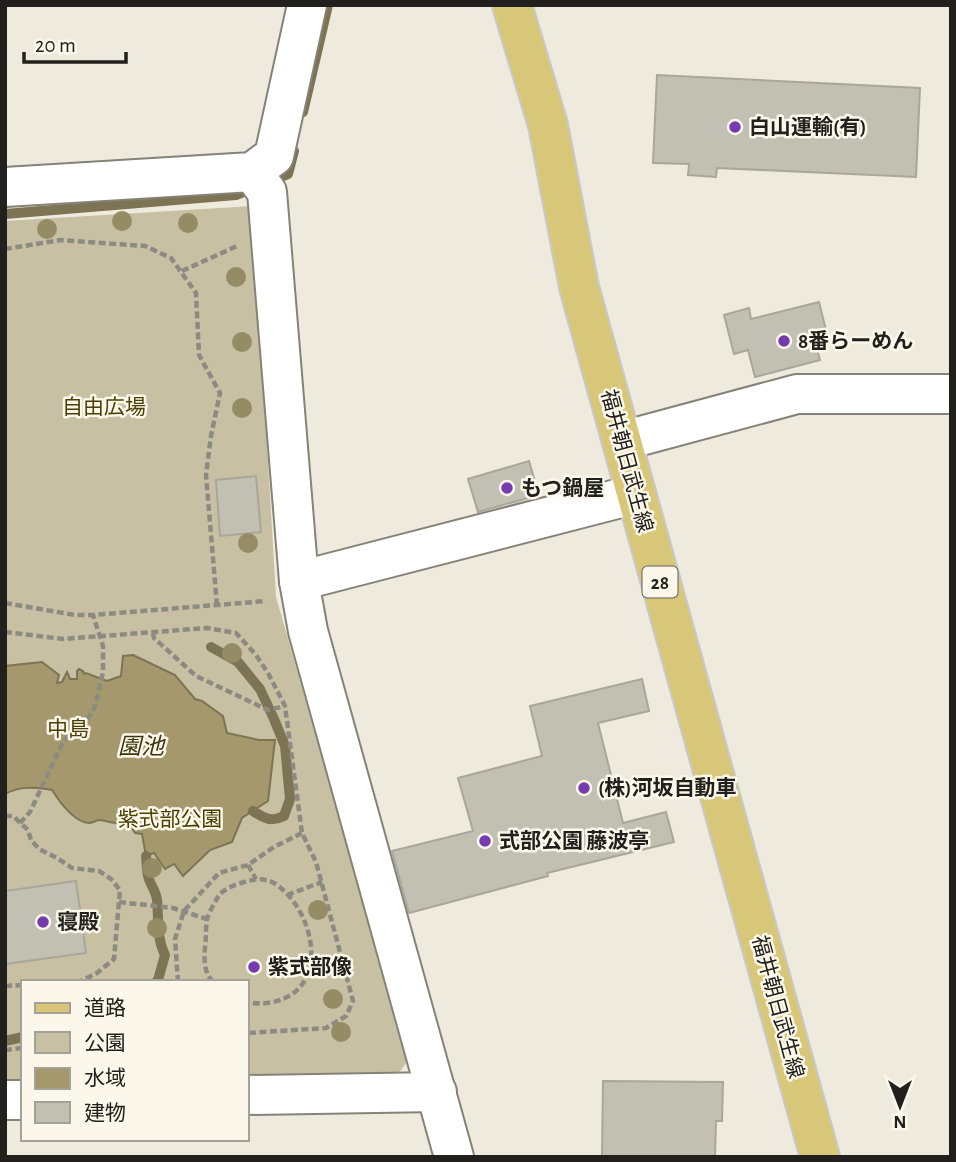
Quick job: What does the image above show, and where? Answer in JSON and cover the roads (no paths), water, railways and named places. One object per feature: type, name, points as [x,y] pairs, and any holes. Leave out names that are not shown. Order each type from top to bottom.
[{"type":"main road","name":"福井朝日武生線","points":[[512,5],[548,125],[579,288],[820,1157]]},
{"type":"street","points":[[5,187],[252,172],[274,156],[307,5]]},
{"type":"street","points":[[252,172],[267,192],[300,590],[308,631],[454,1157]]},
{"type":"street","points":[[622,441],[797,394],[951,394]]},
{"type":"street","points":[[300,590],[636,494]]},
{"type":"street","points":[[248,1095],[437,1092]]},
{"type":"water","name":"園池","points":[[133,655],[175,675],[195,699],[223,716],[227,733],[259,740],[275,740],[268,801],[242,818],[232,842],[210,850],[183,876],[174,864],[165,869],[154,853],[146,856],[142,834],[135,833],[127,815],[122,816],[122,823],[100,820],[83,822],[63,805],[52,790],[28,788],[5,794],[5,666],[42,662],[59,675],[57,683],[62,682],[67,672],[70,679],[77,679],[79,669],[84,674],[107,681],[121,676],[123,656]]},
{"type":"waterway","points":[[303,112],[328,5]]},
{"type":"waterway","points":[[5,214],[236,195],[288,174],[294,151]]},
{"type":"waterway","points":[[211,647],[238,662],[260,689],[285,746],[290,799],[284,816],[268,819],[253,811]]},
{"type":"waterway","points":[[146,856],[148,876],[156,897],[159,935],[165,955],[158,980]]},
{"type":"waterway","points":[[5,1041],[21,1037]]},
{"type":"place","name":"白山運輸(有)","points":[[735,127]]},
{"type":"place","name":"8番らーめん","points":[[784,341]]},
{"type":"place","name":"もつ鍋屋","points":[[507,488]]},
{"type":"place","name":"(株)河坂自動車","points":[[584,788]]},
{"type":"place","name":"式部公園 藤波亭","points":[[485,841]]},
{"type":"place","name":"寝殿","points":[[43,922]]},
{"type":"place","name":"紫式部像","points":[[254,967]]},
{"type":"park label","name":"自由広場","points":[[104,407]]},
{"type":"park label","name":"中島","points":[[68,729]]},
{"type":"park label","name":"紫式部公園","points":[[170,819]]}]
